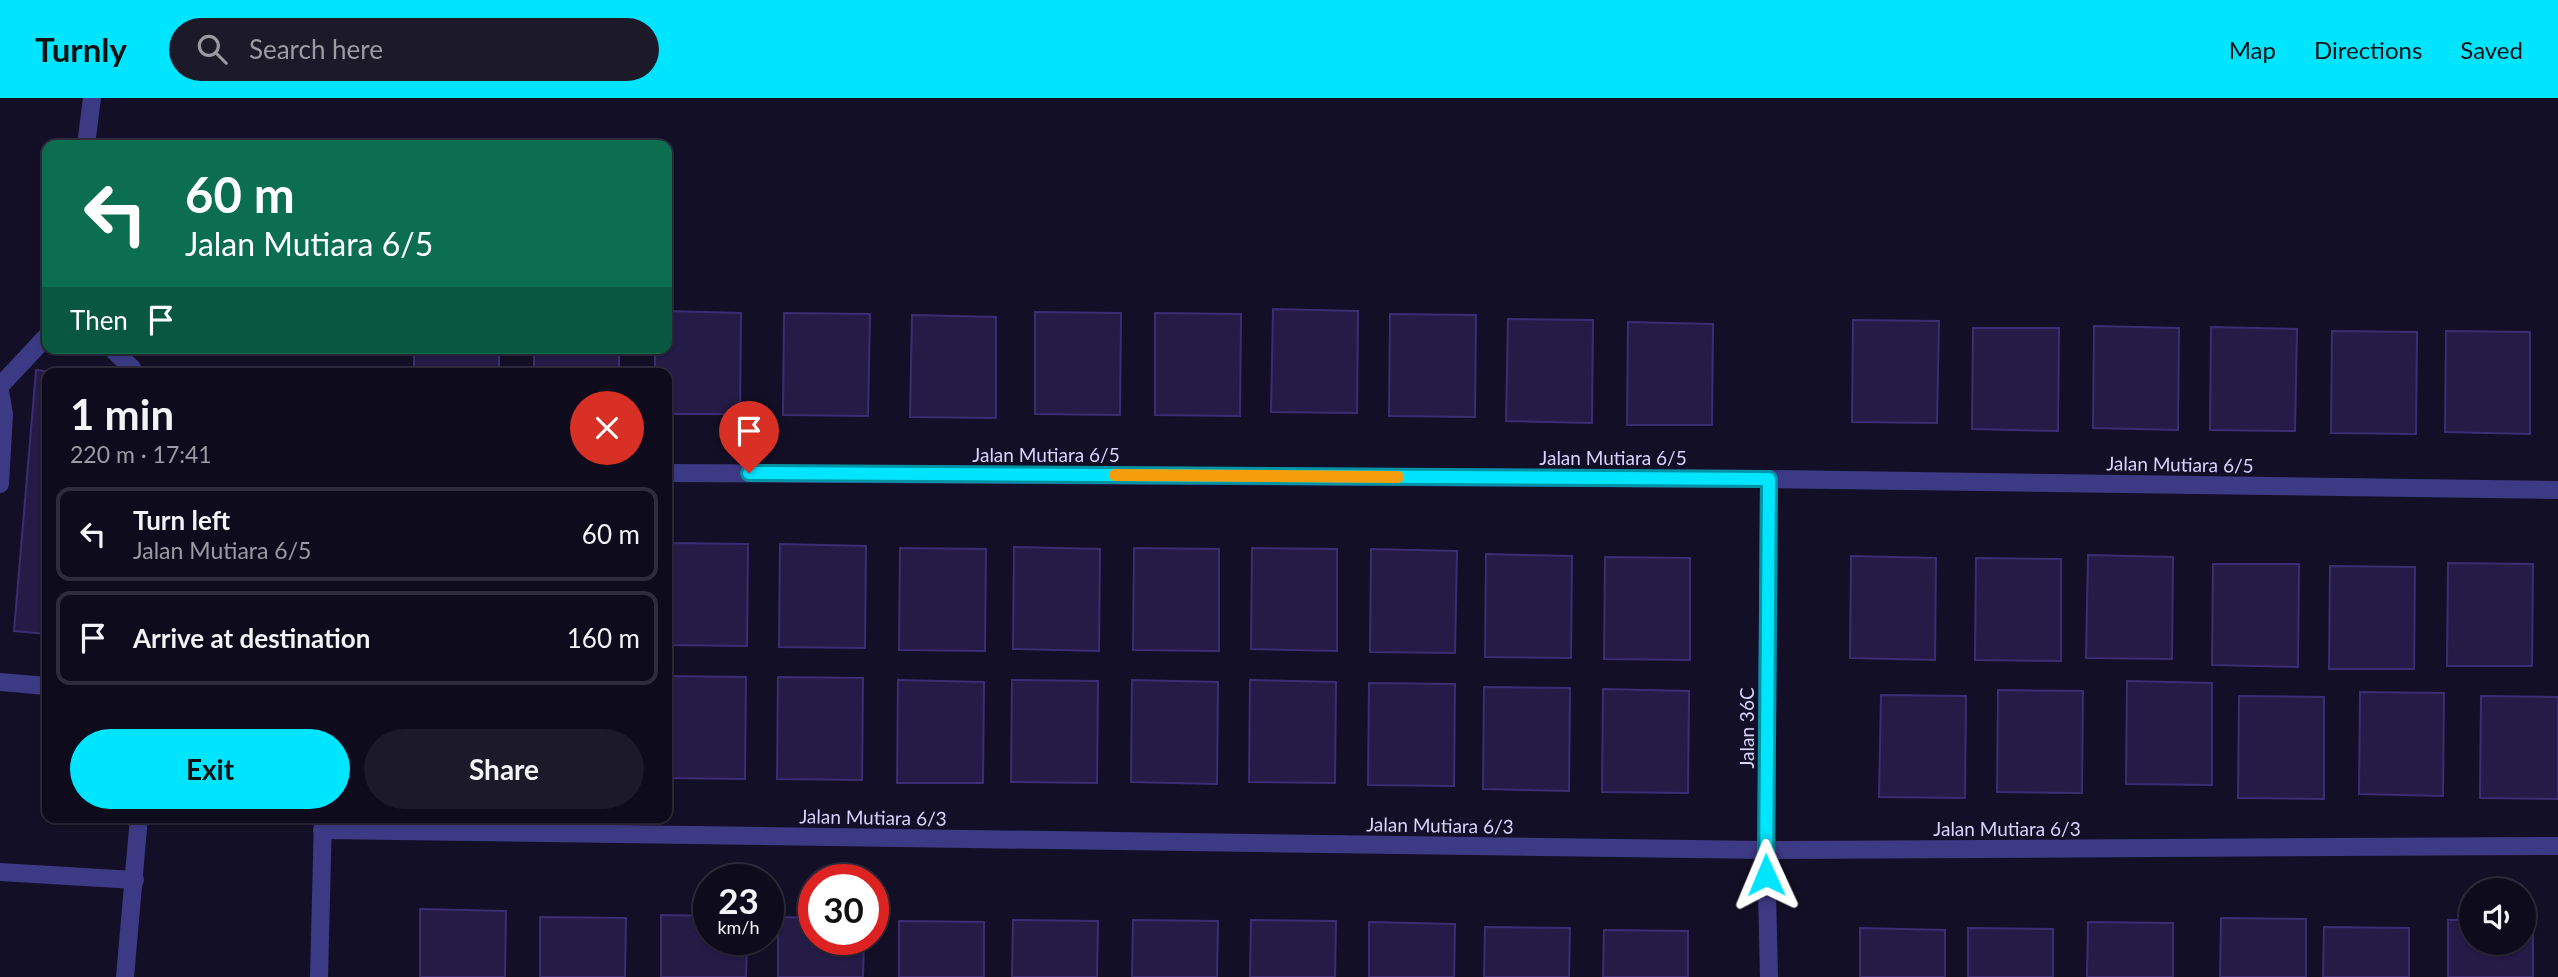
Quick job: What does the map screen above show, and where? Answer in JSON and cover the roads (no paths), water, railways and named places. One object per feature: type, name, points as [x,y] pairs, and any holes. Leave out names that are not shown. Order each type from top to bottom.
[{"type":"street","points":[[87,140],[92,98]]},
{"type":"street","points":[[0,484],[5,414],[0,389],[42,342]]},
{"type":"street","points":[[117,354],[132,368]]},
{"type":"street","name":"Jalan Mutiara 6/5","points":[[672,472],[1769,479],[2558,490]]},
{"type":"street","name":"Jalan 36C","points":[[1769,479],[1766,850],[1769,977]]},
{"type":"street","points":[[0,682],[42,686]]},
{"type":"street","points":[[125,977],[139,823]]},
{"type":"street","points":[[319,977],[323,824]]},
{"type":"street","name":"Jalan Mutiara 6/3","points":[[323,824],[1766,850],[2558,846]]},
{"type":"street","points":[[0,872],[135,880]]}]
